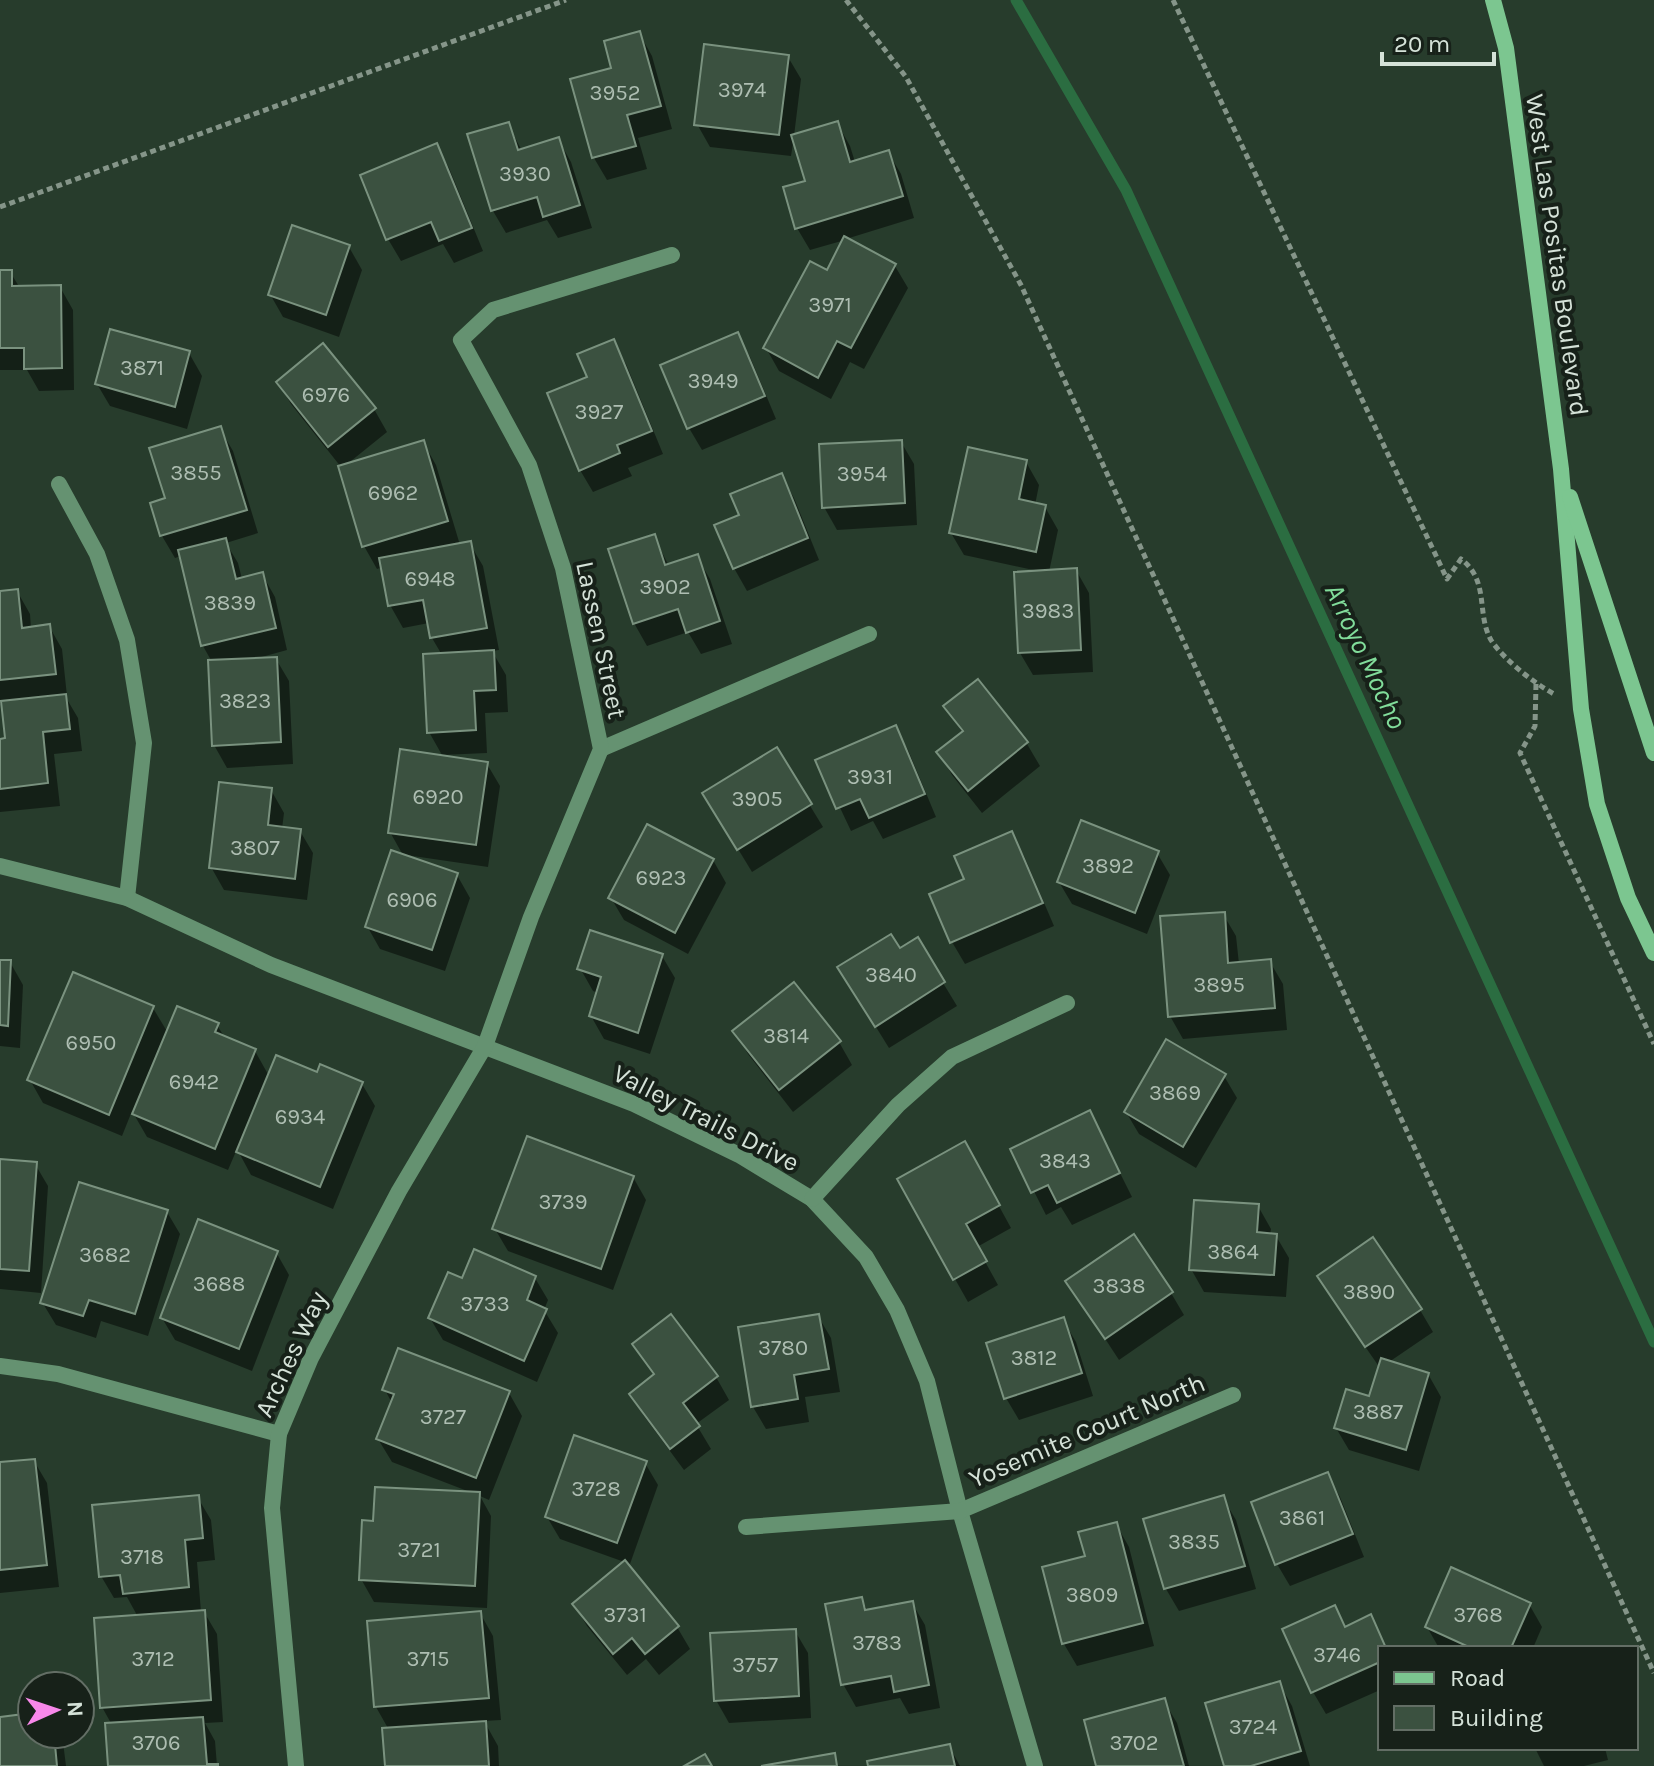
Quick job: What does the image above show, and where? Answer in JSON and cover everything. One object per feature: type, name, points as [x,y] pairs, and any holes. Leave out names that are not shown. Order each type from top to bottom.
[{"type":"main road","name":"West Las Positas Boulevard","points":[[1493,0],[1506,48],[1561,469],[1581,709],[1597,804],[1628,898],[1654,953]]},
{"type":"main road","name":"West Las Positas Boulevard","points":[[1561,469],[1654,753]]},
{"type":"street","name":"Lassen Street","points":[[485,1046],[531,917],[601,749],[563,568],[529,465],[461,340],[493,310],[672,255]]},
{"type":"street","points":[[59,484],[97,554],[127,640],[142,729],[144,743],[127,898]]},
{"type":"street","points":[[601,749],[869,634]]},
{"type":"street","name":"Valley Trails Drive","points":[[0,866],[127,898],[271,965],[634,1104],[739,1155],[812,1199],[866,1257],[897,1310],[927,1381],[960,1511],[1035,1766]]},
{"type":"street","points":[[812,1199],[898,1105],[952,1057],[1067,1003]]},
{"type":"street","name":"Arches Way","points":[[296,1766],[272,1508],[279,1434],[311,1358],[399,1191],[485,1046]]},
{"type":"street","points":[[0,1366],[58,1374],[279,1434]]},
{"type":"street","name":"Yosemite Court North","points":[[746,1527],[960,1511],[1233,1395]]},
{"type":"path","points":[[0,207],[566,0]]},
{"type":"path","points":[[846,0],[906,77],[1021,285],[1654,1673]]},
{"type":"path","points":[[1173,0],[1447,579],[1461,559],[1474,569],[1491,639],[1536,684],[1581,709]]},
{"type":"path","points":[[1536,684],[1535,726],[1520,753],[1654,1044]]},
{"type":"building","points":[[640,31],[661,106],[627,115],[636,146],[592,158],[570,79],[611,68],[604,41]]},
{"type":"building","points":[[704,44],[789,55],[779,135],[694,125]]},
{"type":"building","points":[[838,121],[850,162],[889,150],[903,196],[795,229],[783,187],[805,181],[791,135]]},
{"type":"building","points":[[509,122],[518,150],[559,137],[580,205],[543,217],[537,197],[491,211],[467,134]]},
{"type":"building","points":[[437,143],[472,228],[439,241],[431,222],[386,240],[360,175]]},
{"type":"building","points":[[292,225],[350,245],[326,315],[268,295]]},
{"type":"building","points":[[844,236],[896,264],[851,348],[837,341],[818,378],[763,348],[810,261],[827,270]]},
{"type":"building","points":[[0,270],[12,270],[12,286],[61,285],[62,368],[24,369],[24,348],[0,348]]},
{"type":"building","points":[[110,329],[190,351],[175,407],[95,384]]},
{"type":"building","points":[[738,332],[765,396],[687,429],[660,365]]},
{"type":"building","points":[[614,339],[652,431],[617,445],[620,453],[579,471],[547,393],[587,377],[577,354]]},
{"type":"building","points":[[323,343],[376,408],[328,447],[276,382]]},
{"type":"building","points":[[221,426],[247,510],[160,536],[150,503],[165,498],[149,448]]},
{"type":"building","points":[[424,440],[448,521],[362,547],[338,466]]},
{"type":"building","points":[[902,440],[905,503],[822,508],[819,444]]},
{"type":"building","points":[[968,447],[1027,460],[1019,499],[1046,505],[1036,552],[949,533]]},
{"type":"building","points":[[782,473],[808,538],[733,569],[714,525],[739,515],[730,494]]},
{"type":"building","points":[[655,534],[665,565],[698,554],[720,621],[686,633],[678,609],[633,624],[608,549]]},
{"type":"building","points":[[226,538],[236,579],[263,572],[276,628],[201,646],[178,550]]},
{"type":"building","points":[[471,541],[487,628],[430,638],[423,600],[388,606],[379,558]]},
{"type":"building","points":[[1077,568],[1081,650],[1018,653],[1014,572]]},
{"type":"building","points":[[18,589],[22,628],[50,624],[56,674],[0,680],[0,591]]},
{"type":"building","points":[[494,650],[496,690],[474,691],[476,730],[427,733],[423,654]]},
{"type":"building","points":[[277,657],[281,742],[212,746],[208,660]]},
{"type":"building","points":[[978,679],[1028,742],[968,791],[936,752],[963,731],[943,706]]},
{"type":"building","points":[[66,694],[70,729],[43,732],[48,783],[0,789],[0,739],[5,738],[1,701]]},
{"type":"building","points":[[896,725],[925,794],[869,818],[860,799],[836,809],[815,760]]},
{"type":"building","points":[[777,747],[812,804],[737,850],[702,793]]},
{"type":"building","points":[[400,749],[488,762],[476,845],[388,833]]},
{"type":"building","points":[[219,782],[272,788],[268,825],[301,829],[295,879],[209,868]]},
{"type":"building","points":[[1081,820],[1159,851],[1135,913],[1057,882]]},
{"type":"building","points":[[647,824],[714,859],[675,933],[608,898]]},
{"type":"building","points":[[1012,831],[1043,903],[950,943],[929,894],[964,879],[954,856]]},
{"type":"building","points":[[391,850],[458,873],[432,950],[365,927]]},
{"type":"building","points":[[1225,912],[1228,963],[1271,959],[1275,1008],[1168,1017],[1160,916]]},
{"type":"building","points":[[590,930],[663,954],[638,1033],[589,1016],[601,977],[577,969]]},
{"type":"building","points":[[891,934],[900,948],[918,937],[945,982],[875,1027],[837,967]]},
{"type":"building","points":[[0,960],[11,960],[8,1026],[0,1025]]},
{"type":"building","points":[[73,972],[154,1006],[109,1115],[27,1080]]},
{"type":"building","points":[[794,982],[841,1041],[779,1090],[732,1031]]},
{"type":"building","points":[[177,1006],[219,1023],[215,1032],[256,1049],[215,1149],[132,1114]]},
{"type":"building","points":[[1166,1039],[1226,1074],[1183,1147],[1124,1112]]},
{"type":"building","points":[[276,1055],[317,1072],[320,1064],[363,1082],[320,1187],[236,1152]]},
{"type":"building","points":[[1090,1110],[1120,1173],[1057,1203],[1048,1185],[1031,1193],[1010,1149]]},
{"type":"building","points":[[527,1136],[634,1176],[601,1269],[492,1229]]},
{"type":"building","points":[[965,1141],[1000,1205],[966,1224],[987,1261],[953,1280],[897,1179]]},
{"type":"building","points":[[0,1159],[37,1162],[29,1271],[0,1269]]},
{"type":"building","points":[[79,1182],[168,1210],[135,1314],[89,1300],[83,1316],[40,1303]]},
{"type":"building","points":[[1194,1200],[1259,1204],[1257,1232],[1277,1234],[1274,1275],[1189,1270]]},
{"type":"building","points":[[198,1219],[278,1251],[239,1349],[160,1318]]},
{"type":"building","points":[[1134,1234],[1173,1292],[1105,1339],[1065,1281]]},
{"type":"building","points":[[1373,1237],[1422,1309],[1365,1347],[1317,1276]]},
{"type":"building","points":[[474,1249],[536,1276],[527,1300],[547,1309],[524,1361],[428,1318],[448,1272],[462,1278]]},
{"type":"building","points":[[671,1314],[718,1376],[683,1403],[700,1426],[670,1449],[629,1394],[654,1374],[632,1344]]},
{"type":"building","points":[[819,1314],[829,1369],[794,1375],[798,1399],[751,1407],[738,1327]]},
{"type":"building","points":[[1064,1317],[1082,1373],[1004,1399],[986,1343]]},
{"type":"building","points":[[398,1348],[510,1391],[476,1478],[376,1439],[394,1394],[382,1390]]},
{"type":"building","points":[[1381,1358],[1429,1373],[1406,1450],[1334,1428],[1346,1389],[1369,1396]]},
{"type":"building","points":[[574,1435],[647,1461],[617,1543],[545,1517]]},
{"type":"building","points":[[35,1459],[47,1565],[0,1570],[0,1462]]},
{"type":"building","points":[[1328,1472],[1353,1534],[1275,1565],[1251,1502]]},
{"type":"building","points":[[375,1487],[480,1492],[475,1586],[359,1580],[362,1520],[373,1521]]},
{"type":"building","points":[[199,1495],[203,1538],[185,1540],[189,1587],[123,1594],[120,1575],[99,1577],[92,1505]]},
{"type":"building","points":[[1224,1495],[1245,1566],[1164,1589],[1143,1519]]},
{"type":"building","points":[[1117,1522],[1143,1623],[1062,1644],[1042,1567],[1085,1556],[1078,1532]]},
{"type":"building","points":[[625,1560],[679,1626],[645,1654],[632,1638],[613,1654],[572,1604]]},
{"type":"building","points":[[1451,1567],[1531,1603],[1512,1646],[1467,1646],[1425,1627]]},
{"type":"building","points":[[862,1597],[865,1610],[913,1601],[929,1685],[894,1692],[891,1676],[841,1685],[825,1604]]},
{"type":"building","points":[[1335,1605],[1345,1627],[1371,1614],[1385,1646],[1378,1646],[1378,1663],[1311,1693],[1282,1629]]},
{"type":"building","points":[[205,1610],[211,1700],[100,1708],[94,1618]]},
{"type":"building","points":[[481,1611],[489,1698],[374,1707],[367,1621]]},
{"type":"building","points":[[796,1629],[799,1696],[714,1701],[710,1633]]},
{"type":"building","points":[[1280,1681],[1301,1751],[1251,1766],[1224,1766],[1205,1703]]},
{"type":"building","points":[[1165,1698],[1184,1766],[1096,1766],[1084,1720]]},
{"type":"building","points":[[16,1715],[16,1750],[56,1750],[57,1766],[0,1766],[0,1717]]},
{"type":"building","points":[[203,1717],[207,1764],[218,1766],[108,1766],[105,1723]]},
{"type":"building","points":[[486,1721],[489,1766],[385,1766],[382,1728]]},
{"type":"building","points":[[950,1744],[955,1766],[868,1766],[867,1761]]},
{"type":"building","points":[[835,1753],[837,1766],[761,1766]]},
{"type":"building","points":[[705,1754],[712,1766],[684,1766]]},
{"type":"waterway","name":"Arroyo Mocho","points":[[1016,0],[1126,190],[1654,1342]]}]
